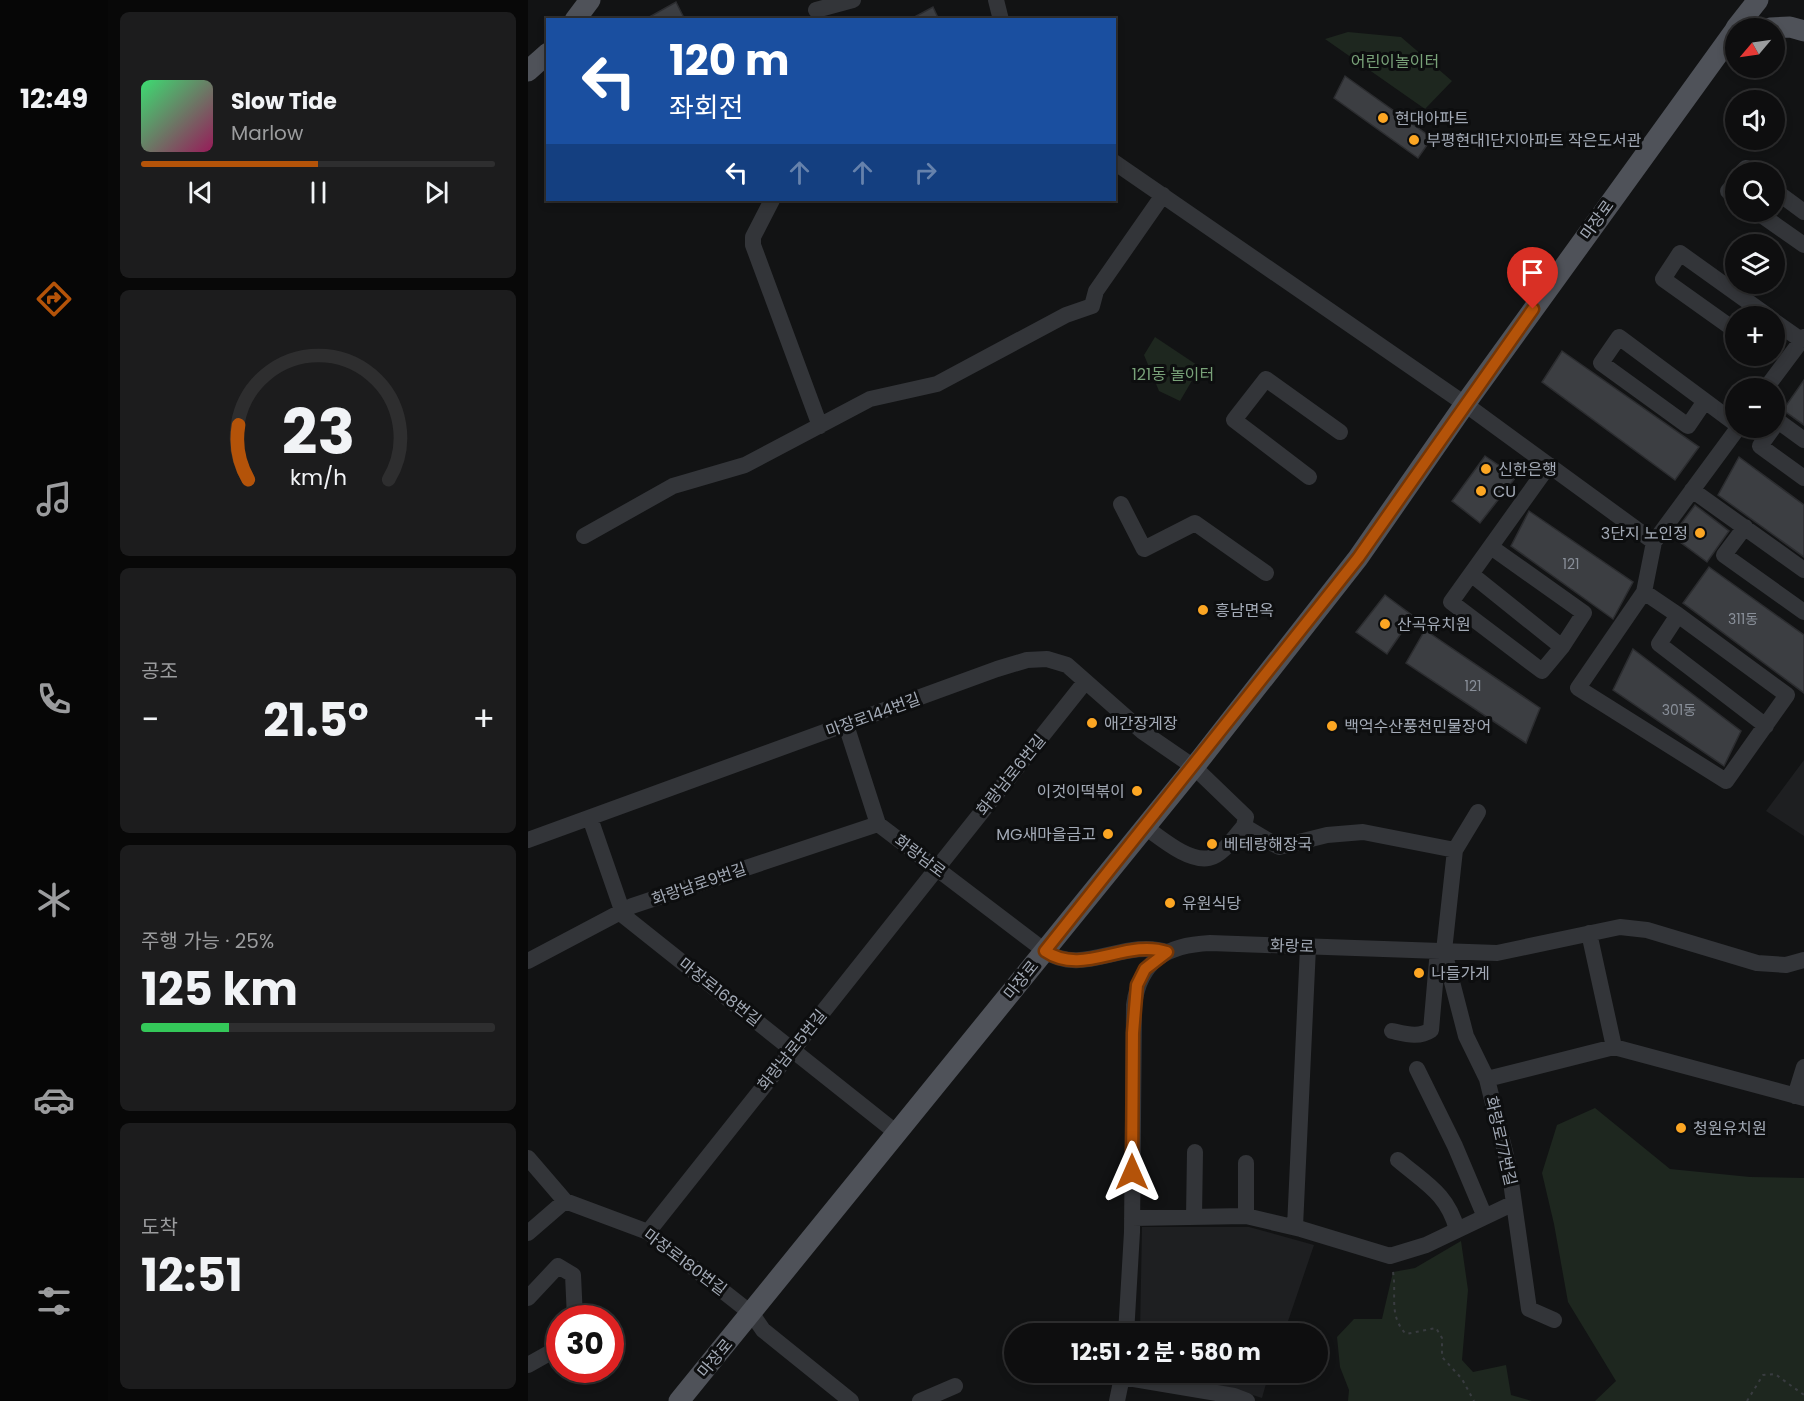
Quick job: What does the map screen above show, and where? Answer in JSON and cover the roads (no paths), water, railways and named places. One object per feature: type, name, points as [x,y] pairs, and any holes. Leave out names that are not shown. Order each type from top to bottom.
[{"type":"main road","points":[[576,18],[590,0]]},
{"type":"main road","name":"마장로","points":[[1745,18],[1758,0]]},
{"type":"main road","points":[[1785,27],[1804,30]]},
{"type":"main road","name":"마장로","points":[[679,1401],[752,1314],[1194,767],[1358,558],[1465,404],[1725,45]]},
{"type":"main road","points":[[528,71],[546,55]]},
{"type":"street","points":[[815,10],[853,0]]},
{"type":"street","points":[[996,0],[1000,18]]},
{"type":"street","points":[[1116,163],[1465,404],[1654,542]]},
{"type":"street","points":[[584,537],[673,486],[745,465],[883,394],[937,384],[1066,315],[1092,306],[1096,291],[1163,195]]},
{"type":"street","points":[[1785,198],[1804,212]]},
{"type":"street","points":[[771,201],[753,237],[753,245],[820,426]]},
{"type":"street","points":[[1771,222],[1804,245]]},
{"type":"street","points":[[1725,324],[1663,279],[1680,253],[1754,306]]},
{"type":"street","points":[[1774,378],[1803,339],[1785,327]]},
{"type":"street","points":[[1705,401],[1688,426],[1601,363],[1619,337],[1725,416]]},
{"type":"street","points":[[1309,477],[1234,420],[1266,379],[1340,432]]},
{"type":"street","points":[[1785,426],[1804,440]]},
{"type":"street","points":[[1644,592],[1787,695],[1726,781],[1578,688],[1644,592],[1654,542],[1731,438]]},
{"type":"street","points":[[1766,438],[1760,446],[1804,478]]},
{"type":"street","points":[[1491,547],[1584,614],[1562,647],[1542,671],[1451,602],[1549,465]]},
{"type":"street","points":[[1692,490],[1804,570]]},
{"type":"street","points":[[1121,504],[1144,549],[1196,524],[1266,573]]},
{"type":"street","points":[[1744,527],[1724,555],[1804,612]]},
{"type":"street","points":[[1471,574],[1562,647]]},
{"type":"street","points":[[1678,615],[1659,644],[1766,726]]},
{"type":"street","name":"마장로144번길","points":[[528,840],[997,669],[1027,660],[1047,659],[1067,665],[1143,732],[1194,767],[1246,817],[1244,826]]},
{"type":"street","name":"화랑남로6번길","points":[[937,868],[1085,682]]},
{"type":"street","name":"화랑남로","points":[[846,725],[878,824],[1045,951],[1066,961],[1146,946],[1167,952]]},
{"type":"street","points":[[1392,1031],[1424,1035],[1431,1030],[1437,961],[1444,951],[1455,850],[1478,812]]},
{"type":"street","points":[[590,818],[623,913]]},
{"type":"street","name":"화랑남로9번길","points":[[528,961],[623,913],[632,906],[878,824]]},
{"type":"street","points":[[1145,827],[1198,858],[1210,858],[1227,846],[1244,826],[1280,848],[1327,835],[1363,832],[1455,850]]},
{"type":"street","name":"화랑남로5번길","points":[[648,1232],[937,868]]},
{"type":"street","name":"마장로168번길","points":[[623,913],[898,1134]]},
{"type":"street","name":"화랑로","points":[[1127,1323],[1132,1218],[1134,1005],[1137,985],[1145,969],[1167,952],[1193,944],[1210,943],[1497,953],[1620,927],[1647,930],[1757,963],[1786,965],[1804,960]]},
{"type":"street","points":[[1589,933],[1614,1047]]},
{"type":"street","points":[[1295,1227],[1308,947]]},
{"type":"street","name":"화랑로77번길","points":[[1444,951],[1466,1036],[1487,1079],[1509,1168],[1529,1309],[1554,1320]]},
{"type":"street","points":[[1487,1079],[1614,1047],[1799,1097],[1804,1066]]},
{"type":"street","points":[[1417,1069],[1455,1146],[1485,1217]]},
{"type":"street","points":[[1194,1217],[1195,1152]]},
{"type":"street","points":[[528,1158],[565,1202],[528,1233]]},
{"type":"street","points":[[1398,1160],[1445,1199],[1457,1230]]},
{"type":"street","points":[[1246,1163],[1246,1216]]},
{"type":"street","name":"마장로180번길","points":[[565,1202],[648,1232],[752,1314],[763,1330],[851,1401]]},
{"type":"street","points":[[1132,1218],[1246,1216],[1295,1227],[1390,1256],[1426,1245],[1514,1203]]},
{"type":"street","points":[[528,1298],[558,1266],[573,1275],[574,1305]]},
{"type":"street","points":[[528,1365],[546,1355]]},
{"type":"street","points":[[1117,1401],[1121,1383]]},
{"type":"street","points":[[1167,1383],[1234,1395],[1247,1401]]},
{"type":"street","points":[[920,1401],[956,1386]]},
{"type":"place","name":"현대아파트","points":[[1383,118]]},
{"type":"place","name":"부평현대1단지아파트 작은도서관","points":[[1414,140]]},
{"type":"place","name":"신한은행","points":[[1486,469]]},
{"type":"place","name":"CU","points":[[1481,491]]},
{"type":"place","name":"3단지 노인정","points":[[1700,533]]},
{"type":"place","name":"흥남면옥","points":[[1203,610]]},
{"type":"place","name":"산곡유치원","points":[[1385,624]]},
{"type":"place","name":"애간장게장","points":[[1092,723]]},
{"type":"place","name":"백억수산풍천민물장어","points":[[1332,726]]},
{"type":"place","name":"이것이떡볶이","points":[[1137,791]]},
{"type":"place","name":"MG새마을금고","points":[[1108,834]]},
{"type":"place","name":"베테랑해장국","points":[[1212,844]]},
{"type":"place","name":"유원식당","points":[[1170,903]]},
{"type":"place","name":"나들가게","points":[[1419,973]]},
{"type":"place","name":"청원유치원","points":[[1681,1128]]},
{"type":"park label","name":"어린이놀이터","points":[[1395,61]]},
{"type":"park label","name":"121동 놀이터","points":[[1173,374]]}]
